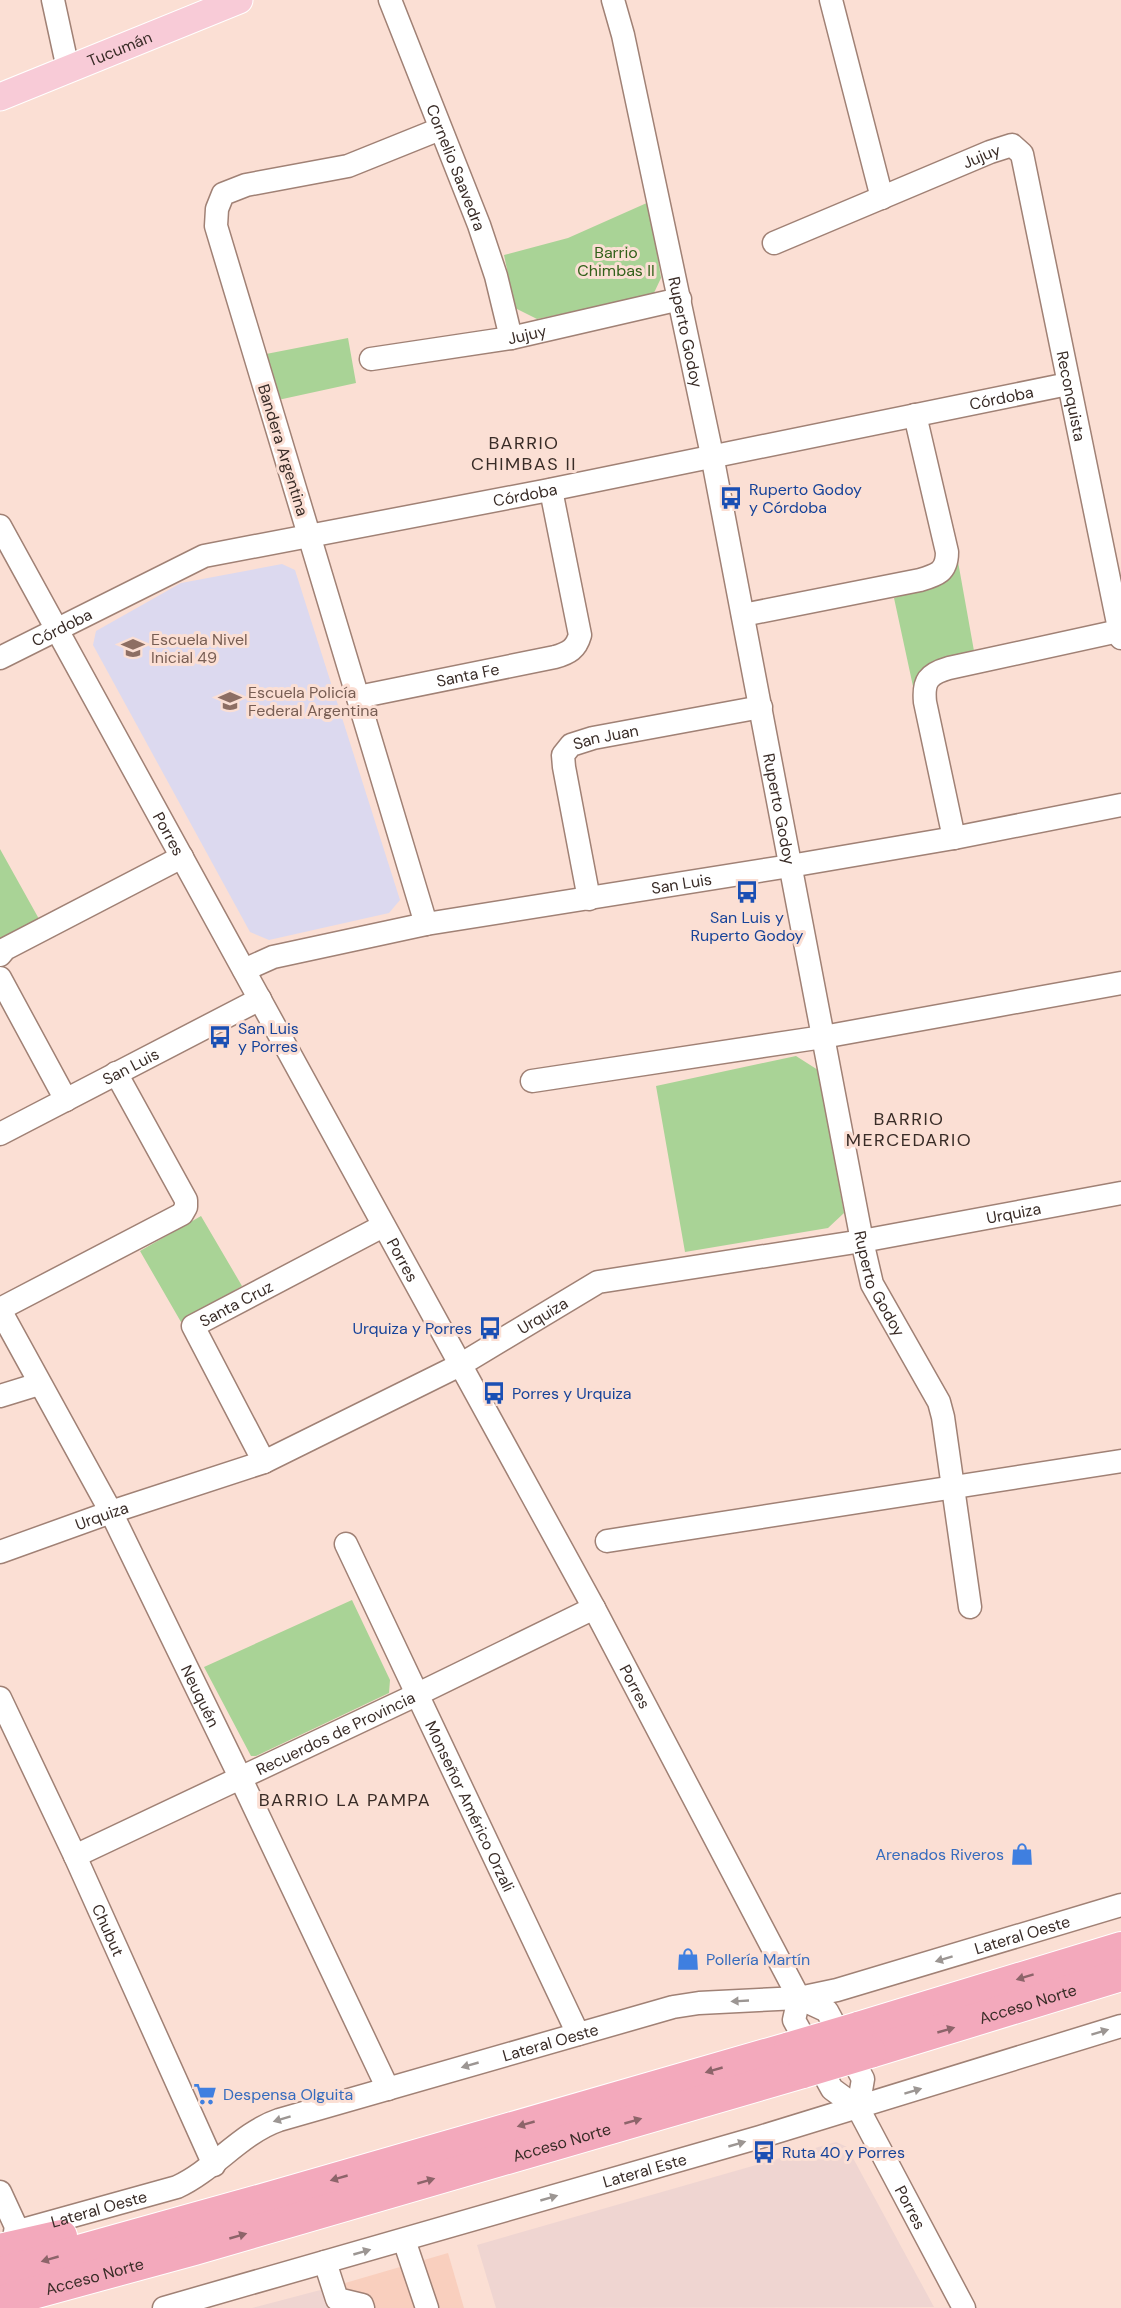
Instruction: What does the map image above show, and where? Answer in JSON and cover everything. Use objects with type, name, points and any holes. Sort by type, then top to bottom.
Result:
[{"type":"highway","points":[[1072,1963],[1121,1944]]},
{"type":"highway","name":"Acceso Norte","points":[[0,2302],[194,2249],[864,2040],[1072,1963],[1121,1948]]},
{"type":"highway","name":"Acceso Norte","points":[[864,2040],[996,2015],[1121,1975]]},
{"type":"highway","points":[[996,2015],[1121,1988]]},
{"type":"highway","name":"Acceso Norte","points":[[0,2273],[280,2196],[797,2060]]},
{"type":"highway","points":[[6,2239],[101,2226],[280,2196]]},
{"type":"highway","points":[[50,2308],[194,2249]]},
{"type":"main road","name":"Tucumán","points":[[0,97],[239,0]]},
{"type":"street","points":[[53,0],[68,69]]},
{"type":"street","name":"Cornelio Saavedra","points":[[390,0],[479,225],[496,276],[511,338]]},
{"type":"street","name":"Ruperto Godoy","points":[[613,0],[623,35],[712,455],[862,1240],[872,1284],[939,1402],[970,1607]]},
{"type":"street","points":[[831,0],[882,198]]},
{"type":"street","name":"Bandera Argentina","points":[[426,924],[216,226],[217,209],[223,194],[246,185],[348,166],[440,129]]},
{"type":"street","name":"Jujuy","points":[[774,243],[990,152],[1012,145],[1022,154]]},
{"type":"street","name":"Reconquista","points":[[1022,154],[1120,634]]},
{"type":"street","name":"Jujuy","points":[[371,359],[511,338],[680,299]]},
{"type":"street","name":"Córdoba","points":[[0,658],[204,556],[551,490],[712,455],[1068,384]]},
{"type":"street","points":[[743,615],[920,580],[938,574],[944,569],[947,552],[915,415]]},
{"type":"street","name":"Santa Fe","points":[[358,697],[555,657],[567,654],[577,647],[580,635],[551,490]]},
{"type":"street","name":"Porres","points":[[0,526],[594,1608],[799,1998],[794,2020],[831,2089],[858,2108],[964,2308]]},
{"type":"street","points":[[954,838],[924,691],[926,681],[932,675],[949,668],[1120,634]]},
{"type":"street","name":"San Juan","points":[[589,899],[563,755],[572,745],[593,738],[760,707]]},
{"type":"street","name":"San Luis","points":[[244,970],[273,957],[426,924],[954,838],[1121,805]]},
{"type":"street","points":[[0,955],[5,949],[182,857]]},
{"type":"street","points":[[0,978],[66,1100]]},
{"type":"street","points":[[532,1082],[823,1037],[1121,983]]},
{"type":"street","name":"San Luis","points":[[0,1134],[260,999]]},
{"type":"street","points":[[0,1309],[182,1214],[186,1207],[186,1200],[116,1073]]},
{"type":"street","name":"Urquiza","points":[[0,1552],[111,1512],[264,1462],[460,1365],[598,1282],[862,1240],[1121,1193]]},
{"type":"street","name":"Santa Cruz","points":[[264,1462],[193,1326],[383,1226]]},
{"type":"street","name":"Neuquén","points":[[0,1309],[111,1512],[388,2089]]},
{"type":"street","points":[[0,1396],[39,1384]]},
{"type":"street","points":[[607,1541],[1121,1461]]},
{"type":"street","name":"Monseñor Américo Orzali","points":[[346,1544],[578,2034]]},
{"type":"street","name":"Recuerdos de Provincia","points":[[75,1856],[594,1608]]},
{"type":"street","name":"Chubut","points":[[0,1698],[75,1856],[214,2165]]},
{"type":"street","name":"Lateral Oeste","points":[[6,2239],[177,2187],[214,2165],[263,2126],[270,2123],[688,2004],[799,1998],[909,1969],[1121,1905]]},
{"type":"street","points":[[799,1998],[827,2011],[863,2079],[858,2108]]},
{"type":"street","name":"Lateral Este","points":[[173,2307],[858,2108],[1121,2026]]},
{"type":"street","points":[[0,2192],[6,2239]]},
{"type":"street","points":[[404,2240],[427,2308]]},
{"type":"street","points":[[325,2262],[337,2299],[362,2305],[363,2308]]},
{"type":"shaded area","name":"Escuela Policía Federal Argentina","points":[[282,564],[295,570],[400,900],[389,913],[269,940],[250,932],[93,645],[96,631],[181,583]]},
{"type":"shaded area","points":[[836,2142],[847,2147],[934,2307],[496,2308],[477,2245]]},
{"type":"shaded area","points":[[448,2253],[464,2308],[334,2308],[328,2288]]},
{"type":"shaded area","points":[[328,2288],[334,2308],[252,2308]]},
{"type":"green space","name":"Barrio Chimbas II","points":[[649,202],[661,278],[653,295],[537,319],[515,308],[504,255],[568,238]]},
{"type":"green space","points":[[348,338],[356,383],[278,400],[266,354]]},
{"type":"green space","points":[[957,556],[974,651],[930,666],[924,672],[914,691],[894,598],[937,585]]},
{"type":"green space","points":[[0,849],[39,919],[0,941]]},
{"type":"green space","points":[[796,1056],[818,1070],[844,1213],[828,1228],[685,1252],[656,1086]]},
{"type":"green space","points":[[201,1216],[242,1286],[181,1322],[140,1251]]},
{"type":"green space","points":[[352,1600],[390,1680],[389,1693],[256,1756],[251,1756],[204,1667]]},
{"type":"place","name":"Ruperto Godoy y Córdoba","points":[[731,498]]},
{"type":"place","name":"Escuela Nivel Inicial 49","points":[[133,648]]},
{"type":"place","name":"Escuela Policía Federal Argentina","points":[[230,701]]},
{"type":"place","name":"San Luis y Ruperto Godoy","points":[[747,892]]},
{"type":"place","name":"San Luis y Porres","points":[[220,1037]]},
{"type":"place","name":"Urquiza y Porres","points":[[490,1328]]},
{"type":"place","name":"Porres y Urquiza","points":[[494,1393]]},
{"type":"place","name":"Arenados Riveros","points":[[1022,1854]]},
{"type":"place","name":"Pollería Martín","points":[[688,1959]]},
{"type":"place","name":"Despensa Olguita","points":[[205,2094]]},
{"type":"place","name":"Ruta 40 y Porres","points":[[764,2152]]},
{"type":"district","name":"BARRIO CHIMBAS II","points":[[524,453]]},
{"type":"district","name":"BARRIO MERCEDARIO","points":[[909,1129]]},
{"type":"district","name":"BARRIO LA PAMPA","points":[[345,1800]]}]
